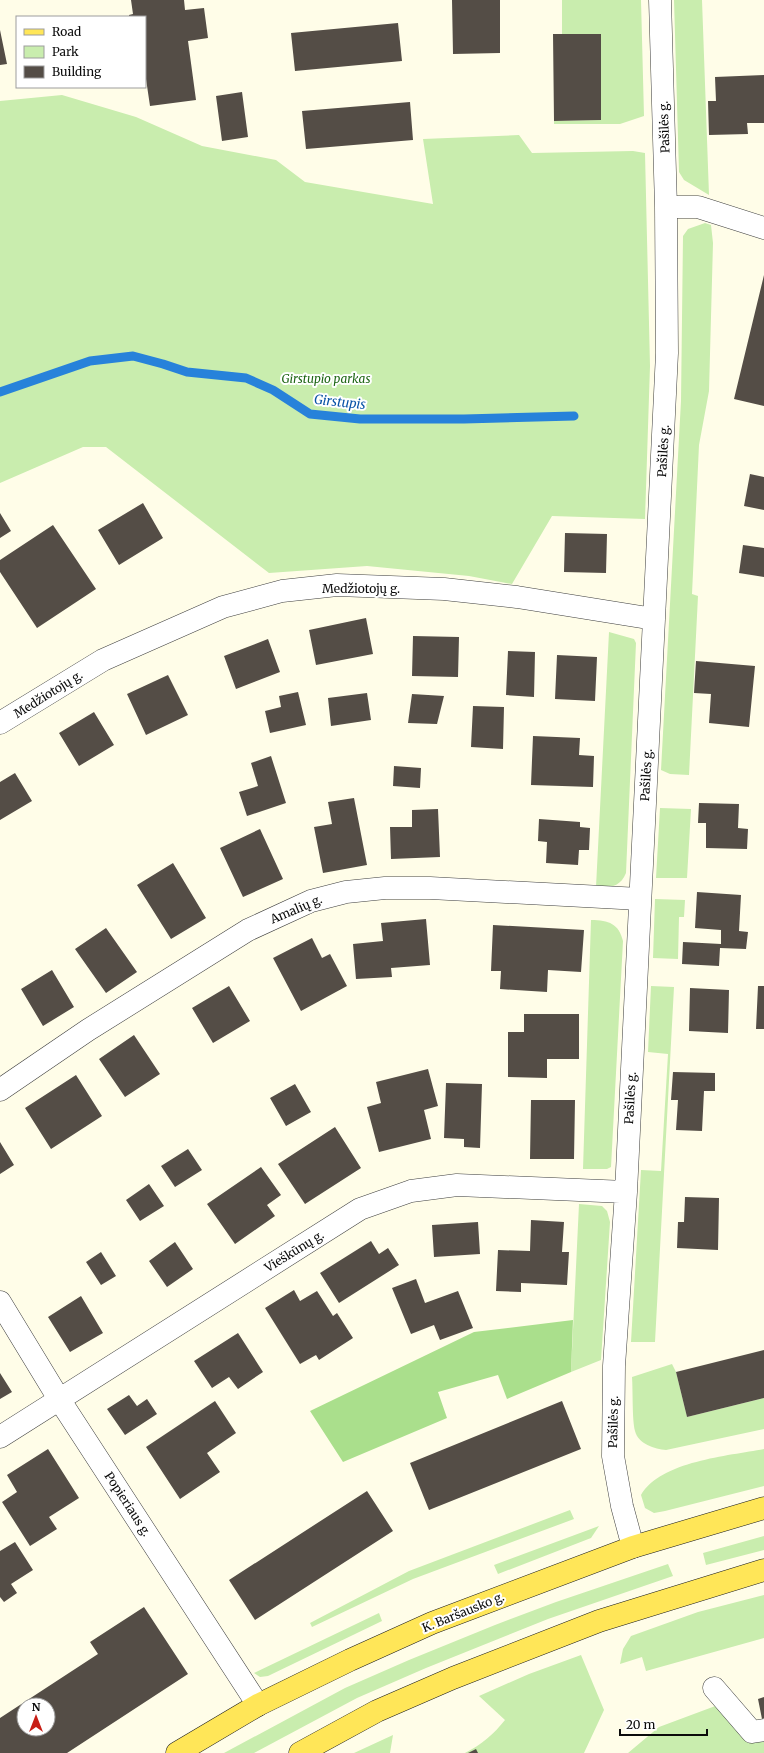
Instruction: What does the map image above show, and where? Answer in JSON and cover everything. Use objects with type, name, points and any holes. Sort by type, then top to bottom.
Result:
[{"type":"main road","name":"K. Baršausko g.","points":[[178,1753],[258,1705],[350,1660],[432,1623],[633,1547],[764,1508]]},
{"type":"main road","points":[[300,1753],[377,1711],[460,1675],[599,1621],[764,1570]]},
{"type":"street","name":"Pašilės g.","points":[[633,1547],[622,1506],[613,1456],[614,1366],[626,1192],[667,353],[666,207],[660,0]]},
{"type":"street","points":[[666,207],[698,207],[764,228]]},
{"type":"street","name":"Medžiotojų g.","points":[[0,723],[103,660],[223,607],[282,591],[337,585],[444,589],[517,597],[654,619]]},
{"type":"street","name":"Amalių g.","points":[[0,1090],[88,1030],[248,930],[311,901],[346,892],[385,888],[430,888],[640,899]]},
{"type":"street","name":"Vieškūnų g.","points":[[0,1437],[360,1209],[411,1191],[457,1185],[626,1192]]},
{"type":"street","name":"Popieriaus g.","points":[[0,1302],[59,1399],[258,1705]]},
{"type":"street","points":[[714,1688],[752,1732],[764,1730]]},
{"type":"green space","points":[[562,0],[641,0],[644,116],[620,124],[554,124],[554,121],[601,120],[601,34],[562,34]]},
{"type":"green space","points":[[674,0],[702,0],[709,195],[684,180],[679,172]]},
{"type":"green space","name":"Girstupio parkas","points":[[62,95],[136,117],[202,146],[276,160],[305,182],[433,204],[423,139],[519,135],[532,153],[633,151],[645,153],[650,366],[645,519],[552,516],[512,584],[469,576],[367,566],[269,573],[106,447],[83,447],[0,483],[0,101]]},
{"type":"green space","points":[[705,223],[711,225],[713,243],[709,391],[699,445],[692,594],[698,596],[689,775],[670,774],[661,770],[681,401],[683,236],[688,229]]},
{"type":"green space","points":[[609,632],[634,639],[636,643],[626,873],[624,878],[614,886],[596,887]]},
{"type":"green space","points":[[660,808],[691,809],[687,878],[656,878]]},
{"type":"green space","points":[[655,899],[685,900],[684,917],[679,917],[678,959],[653,958]]},
{"type":"green space","points":[[591,920],[603,921],[612,924],[619,931],[623,941],[611,1167],[607,1169],[583,1169]]},
{"type":"green space","points":[[651,986],[674,987],[655,1342],[631,1342],[641,1170],[661,1171],[668,1054],[648,1052]]},
{"type":"green space","points":[[579,1204],[602,1206],[607,1211],[610,1222],[601,1360],[571,1372]]},
{"type":"green space","points":[[573,1320],[571,1372],[507,1399],[498,1375],[438,1392],[447,1418],[343,1462],[310,1411],[474,1332]]},
{"type":"green space","points":[[672,1364],[676,1372],[687,1417],[764,1398],[764,1429],[666,1450],[652,1447],[643,1442],[637,1436],[634,1426],[632,1377]]},
{"type":"green space","points":[[764,1449],[764,1486],[665,1511],[654,1513],[645,1508],[641,1495],[651,1484],[664,1474],[679,1467],[696,1462]]},
{"type":"green space","points":[[570,1510],[574,1519],[413,1579],[312,1627],[310,1623],[409,1571]]},
{"type":"green space","points":[[599,1526],[591,1538],[498,1574],[494,1565]]},
{"type":"green space","points":[[764,1536],[764,1550],[706,1565],[703,1553]]},
{"type":"green space","points":[[668,1564],[673,1576],[548,1619],[426,1668],[357,1698],[254,1753],[224,1753],[345,1688],[409,1660],[556,1602]]},
{"type":"green space","points":[[764,1595],[764,1638],[646,1671],[642,1657],[620,1664],[623,1649],[631,1636],[698,1612]]},
{"type":"green space","points":[[379,1613],[382,1621],[268,1676],[260,1677],[254,1673]]},
{"type":"green space","points":[[581,1655],[604,1710],[584,1753],[465,1753],[487,1739],[505,1720],[479,1696],[529,1674]]},
{"type":"green space","points":[[718,1705],[764,1738],[764,1753],[628,1753],[659,1727]]},
{"type":"green space","points":[[393,1735],[390,1753],[354,1753]]},
{"type":"building","points":[[131,0],[184,0],[185,10],[204,8],[208,38],[188,41],[196,100],[150,106],[146,79],[146,16],[129,16],[133,14]]},
{"type":"building","points":[[452,0],[500,0],[500,53],[453,54]]},
{"type":"building","points":[[398,23],[402,61],[295,71],[291,33]]},
{"type":"building","points":[[0,30],[7,64],[0,65]]},
{"type":"building","points":[[553,34],[601,34],[601,120],[554,121]]},
{"type":"building","points":[[764,75],[764,123],[747,123],[748,134],[709,135],[708,101],[716,101],[715,77]]},
{"type":"building","points":[[242,92],[248,137],[222,141],[216,96]]},
{"type":"building","points":[[410,102],[413,140],[306,149],[302,111]]},
{"type":"building","points":[[764,275],[764,406],[734,399]]},
{"type":"building","points":[[750,474],[764,477],[764,510],[744,506]]},
{"type":"building","points":[[143,503],[163,538],[119,565],[98,530]]},
{"type":"building","points":[[0,513],[11,531],[0,538]]},
{"type":"building","points":[[53,525],[96,589],[37,628],[0,572],[0,560]]},
{"type":"building","points":[[565,533],[607,534],[606,573],[564,572]]},
{"type":"building","points":[[743,545],[764,548],[764,577],[739,573]]},
{"type":"building","points":[[366,618],[373,654],[316,665],[309,630]]},
{"type":"building","points":[[413,636],[459,637],[458,677],[412,676]]},
{"type":"building","points":[[268,639],[280,672],[236,689],[224,656]]},
{"type":"building","points":[[508,651],[535,652],[534,697],[506,695]]},
{"type":"building","points":[[557,655],[597,657],[595,701],[555,699]]},
{"type":"building","points":[[696,661],[755,666],[749,727],[709,723],[711,694],[694,693]]},
{"type":"building","points":[[168,675],[188,715],[146,735],[127,694]]},
{"type":"building","points":[[298,692],[306,725],[270,733],[265,711],[281,707],[279,696]]},
{"type":"building","points":[[367,693],[371,720],[331,726],[328,698]]},
{"type":"building","points":[[412,694],[444,696],[437,724],[408,723]]},
{"type":"building","points":[[473,706],[504,707],[503,749],[471,747]]},
{"type":"building","points":[[94,712],[114,745],[79,766],[59,733]]},
{"type":"building","points":[[533,736],[580,738],[579,755],[594,756],[593,787],[531,785]]},
{"type":"building","points":[[271,756],[286,803],[247,816],[239,792],[258,786],[251,763]]},
{"type":"building","points":[[394,766],[421,768],[420,788],[393,786]]},
{"type":"building","points":[[15,773],[32,801],[0,820],[0,782]]},
{"type":"building","points":[[354,798],[367,865],[323,873],[314,827],[332,824],[328,802]]},
{"type":"building","points":[[699,803],[739,804],[738,828],[748,829],[747,849],[706,848],[706,823],[698,823]]},
{"type":"building","points":[[438,809],[440,857],[391,859],[390,827],[412,827],[412,810]]},
{"type":"building","points":[[539,819],[580,822],[580,827],[590,828],[589,850],[579,850],[578,865],[546,863],[547,842],[538,841]]},
{"type":"building","points":[[260,829],[283,879],[243,897],[220,848]]},
{"type":"building","points":[[173,863],[206,918],[171,939],[137,885]]},
{"type":"building","points":[[697,892],[741,895],[739,931],[748,932],[746,949],[720,948],[719,966],[682,964],[683,942],[721,944],[721,930],[695,928]]},
{"type":"building","points":[[426,919],[430,965],[391,968],[392,977],[356,979],[353,944],[383,941],[381,923]]},
{"type":"building","points":[[493,925],[584,930],[581,972],[548,970],[547,992],[500,989],[501,971],[491,971]]},
{"type":"building","points":[[106,928],[137,972],[106,993],[75,949]]},
{"type":"building","points":[[312,938],[322,958],[330,954],[347,986],[301,1011],[273,958]]},
{"type":"building","points":[[52,970],[74,1007],[43,1026],[21,989]]},
{"type":"building","points":[[229,986],[250,1021],[213,1043],[192,1008]]},
{"type":"building","points":[[758,986],[764,986],[764,1029],[756,1029]]},
{"type":"building","points":[[690,988],[729,990],[728,1033],[689,1031]]},
{"type":"building","points":[[524,1014],[579,1014],[579,1059],[547,1059],[547,1078],[508,1077],[508,1032],[524,1032]]},
{"type":"building","points":[[134,1035],[160,1074],[125,1097],[99,1059]]},
{"type":"building","points":[[428,1069],[438,1106],[424,1110],[431,1139],[379,1152],[367,1107],[381,1103],[376,1082]]},
{"type":"building","points":[[673,1072],[715,1073],[715,1091],[704,1091],[702,1131],[676,1130],[678,1100],[671,1100]]},
{"type":"building","points":[[76,1075],[102,1116],[51,1149],[25,1108]]},
{"type":"building","points":[[446,1083],[482,1084],[480,1148],[464,1147],[464,1139],[444,1138]]},
{"type":"building","points":[[295,1084],[311,1112],[286,1126],[270,1098]]},
{"type":"building","points":[[531,1100],[575,1100],[574,1159],[530,1159]]},
{"type":"building","points":[[335,1127],[361,1168],[305,1204],[278,1164]]},
{"type":"building","points":[[0,1142],[14,1165],[0,1174]]},
{"type":"building","points":[[188,1149],[202,1170],[175,1187],[161,1166]]},
{"type":"building","points":[[261,1167],[281,1195],[267,1205],[275,1216],[235,1244],[207,1204]]},
{"type":"building","points":[[149,1184],[164,1206],[140,1221],[126,1200]]},
{"type":"building","points":[[685,1197],[719,1198],[718,1250],[677,1248],[678,1222],[684,1222]]},
{"type":"building","points":[[531,1220],[564,1222],[562,1252],[569,1252],[567,1285],[521,1283],[521,1292],[496,1291],[498,1250],[530,1251]]},
{"type":"building","points":[[478,1222],[480,1254],[434,1257],[432,1225]]},
{"type":"building","points":[[371,1241],[379,1254],[388,1248],[399,1265],[339,1303],[320,1273]]},
{"type":"building","points":[[175,1242],[193,1269],[167,1287],[149,1261]]},
{"type":"building","points":[[101,1252],[116,1276],[101,1285],[86,1262]]},
{"type":"building","points":[[416,1279],[425,1303],[458,1291],[473,1328],[440,1340],[434,1325],[411,1334],[392,1288]]},
{"type":"building","points":[[294,1290],[300,1301],[317,1291],[333,1316],[337,1313],[353,1338],[319,1360],[316,1355],[300,1364],[265,1308]]},
{"type":"building","points":[[81,1296],[103,1333],[70,1352],[48,1317]]},
{"type":"building","points":[[238,1333],[263,1372],[238,1389],[229,1377],[212,1388],[194,1361]]},
{"type":"building","points":[[764,1350],[764,1398],[687,1417],[676,1372]]},
{"type":"building","points":[[0,1373],[12,1392],[0,1399]]},
{"type":"building","points":[[129,1395],[137,1406],[147,1399],[157,1414],[125,1435],[107,1409]]},
{"type":"building","points":[[215,1401],[236,1433],[207,1453],[220,1472],[180,1499],[146,1447]]},
{"type":"building","points":[[562,1401],[581,1449],[429,1510],[410,1463]]},
{"type":"building","points":[[48,1449],[79,1498],[49,1517],[57,1529],[30,1546],[2,1502],[17,1492],[7,1475]]},
{"type":"building","points":[[367,1491],[393,1531],[255,1620],[229,1580]]},
{"type":"building","points":[[15,1542],[33,1570],[11,1584],[17,1593],[4,1602],[0,1597],[0,1551]]},
{"type":"building","points":[[144,1607],[188,1674],[67,1753],[0,1753],[0,1718],[16,1708],[16,1737],[56,1737],[56,1697],[32,1697],[98,1654],[90,1642]]},
{"type":"building","points":[[764,1697],[764,1718],[762,1719],[758,1699]]},
{"type":"building","points":[[476,1749],[478,1753],[468,1753]]},
{"type":"waterway","name":"Girstupis","points":[[0,392],[90,361],[133,356],[187,372],[246,378],[273,390],[310,414],[360,419],[464,419],[574,416]]}]
